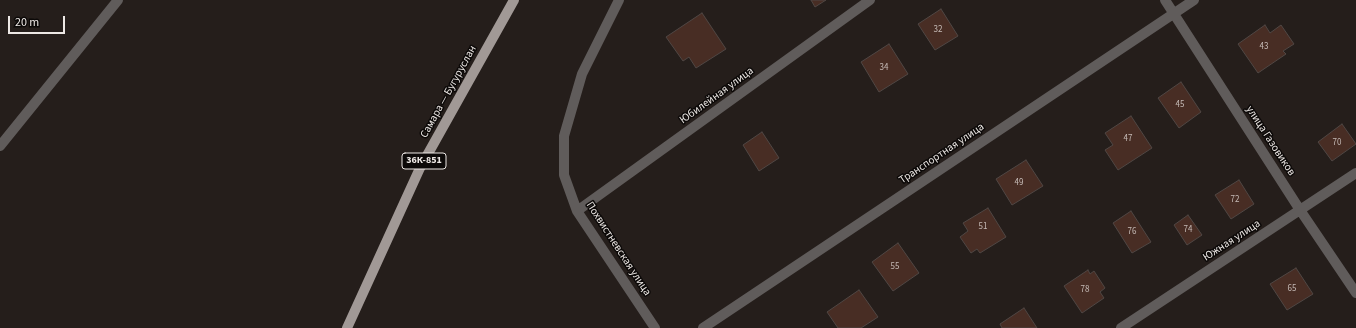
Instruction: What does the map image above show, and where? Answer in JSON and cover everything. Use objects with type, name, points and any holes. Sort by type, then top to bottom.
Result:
[{"type":"main road","name":"Самара — Бугуруслан","points":[[347,328],[420,168],[514,0]]},
{"type":"street","points":[[0,146],[118,0]]},
{"type":"street","name":"Похвистневская улица","points":[[619,0],[582,74],[564,136],[564,176],[577,211],[655,328]]},
{"type":"street","name":"Юбилейная улица","points":[[577,211],[870,0]]},
{"type":"street","name":"улица Газовиков","points":[[1165,0],[1356,294]]},
{"type":"street","name":"Транспортная улица","points":[[703,328],[1194,0]]},
{"type":"street","name":"Южная улица","points":[[1121,328],[1356,172]]},
{"type":"building","points":[[811,0],[826,0],[815,7]]},
{"type":"building","points":[[941,9],[958,36],[935,50],[918,24]]},
{"type":"building","points":[[702,13],[726,49],[696,68],[689,57],[683,61],[666,37]]},
{"type":"building","points":[[1265,25],[1270,33],[1281,25],[1294,44],[1283,51],[1286,54],[1258,73],[1238,44]]},
{"type":"building","points":[[889,44],[908,74],[879,92],[861,62]]},
{"type":"building","points":[[1181,82],[1201,112],[1179,128],[1158,98]]},
{"type":"building","points":[[1131,116],[1152,148],[1118,170],[1105,150],[1113,145],[1105,133]]},
{"type":"building","points":[[1342,124],[1356,144],[1332,161],[1318,142]]},
{"type":"building","points":[[762,132],[779,158],[759,171],[743,145]]},
{"type":"building","points":[[1026,160],[1043,186],[1012,205],[996,179]]},
{"type":"building","points":[[1239,180],[1254,204],[1231,219],[1215,195]]},
{"type":"building","points":[[988,208],[1006,237],[980,253],[977,249],[971,253],[960,237],[968,231],[963,223]]},
{"type":"building","points":[[1131,211],[1151,242],[1132,253],[1113,223]]},
{"type":"building","points":[[1188,215],[1202,235],[1187,245],[1174,225]]},
{"type":"building","points":[[898,243],[919,273],[893,291],[872,262]]},
{"type":"building","points":[[1296,268],[1313,294],[1287,310],[1270,284]]},
{"type":"building","points":[[1088,270],[1090,274],[1094,271],[1105,288],[1100,292],[1104,298],[1082,313],[1064,286]]},
{"type":"building","points":[[859,290],[878,317],[861,328],[838,328],[827,312]]},
{"type":"building","points":[[1024,308],[1037,328],[1002,328],[1000,324]]}]
